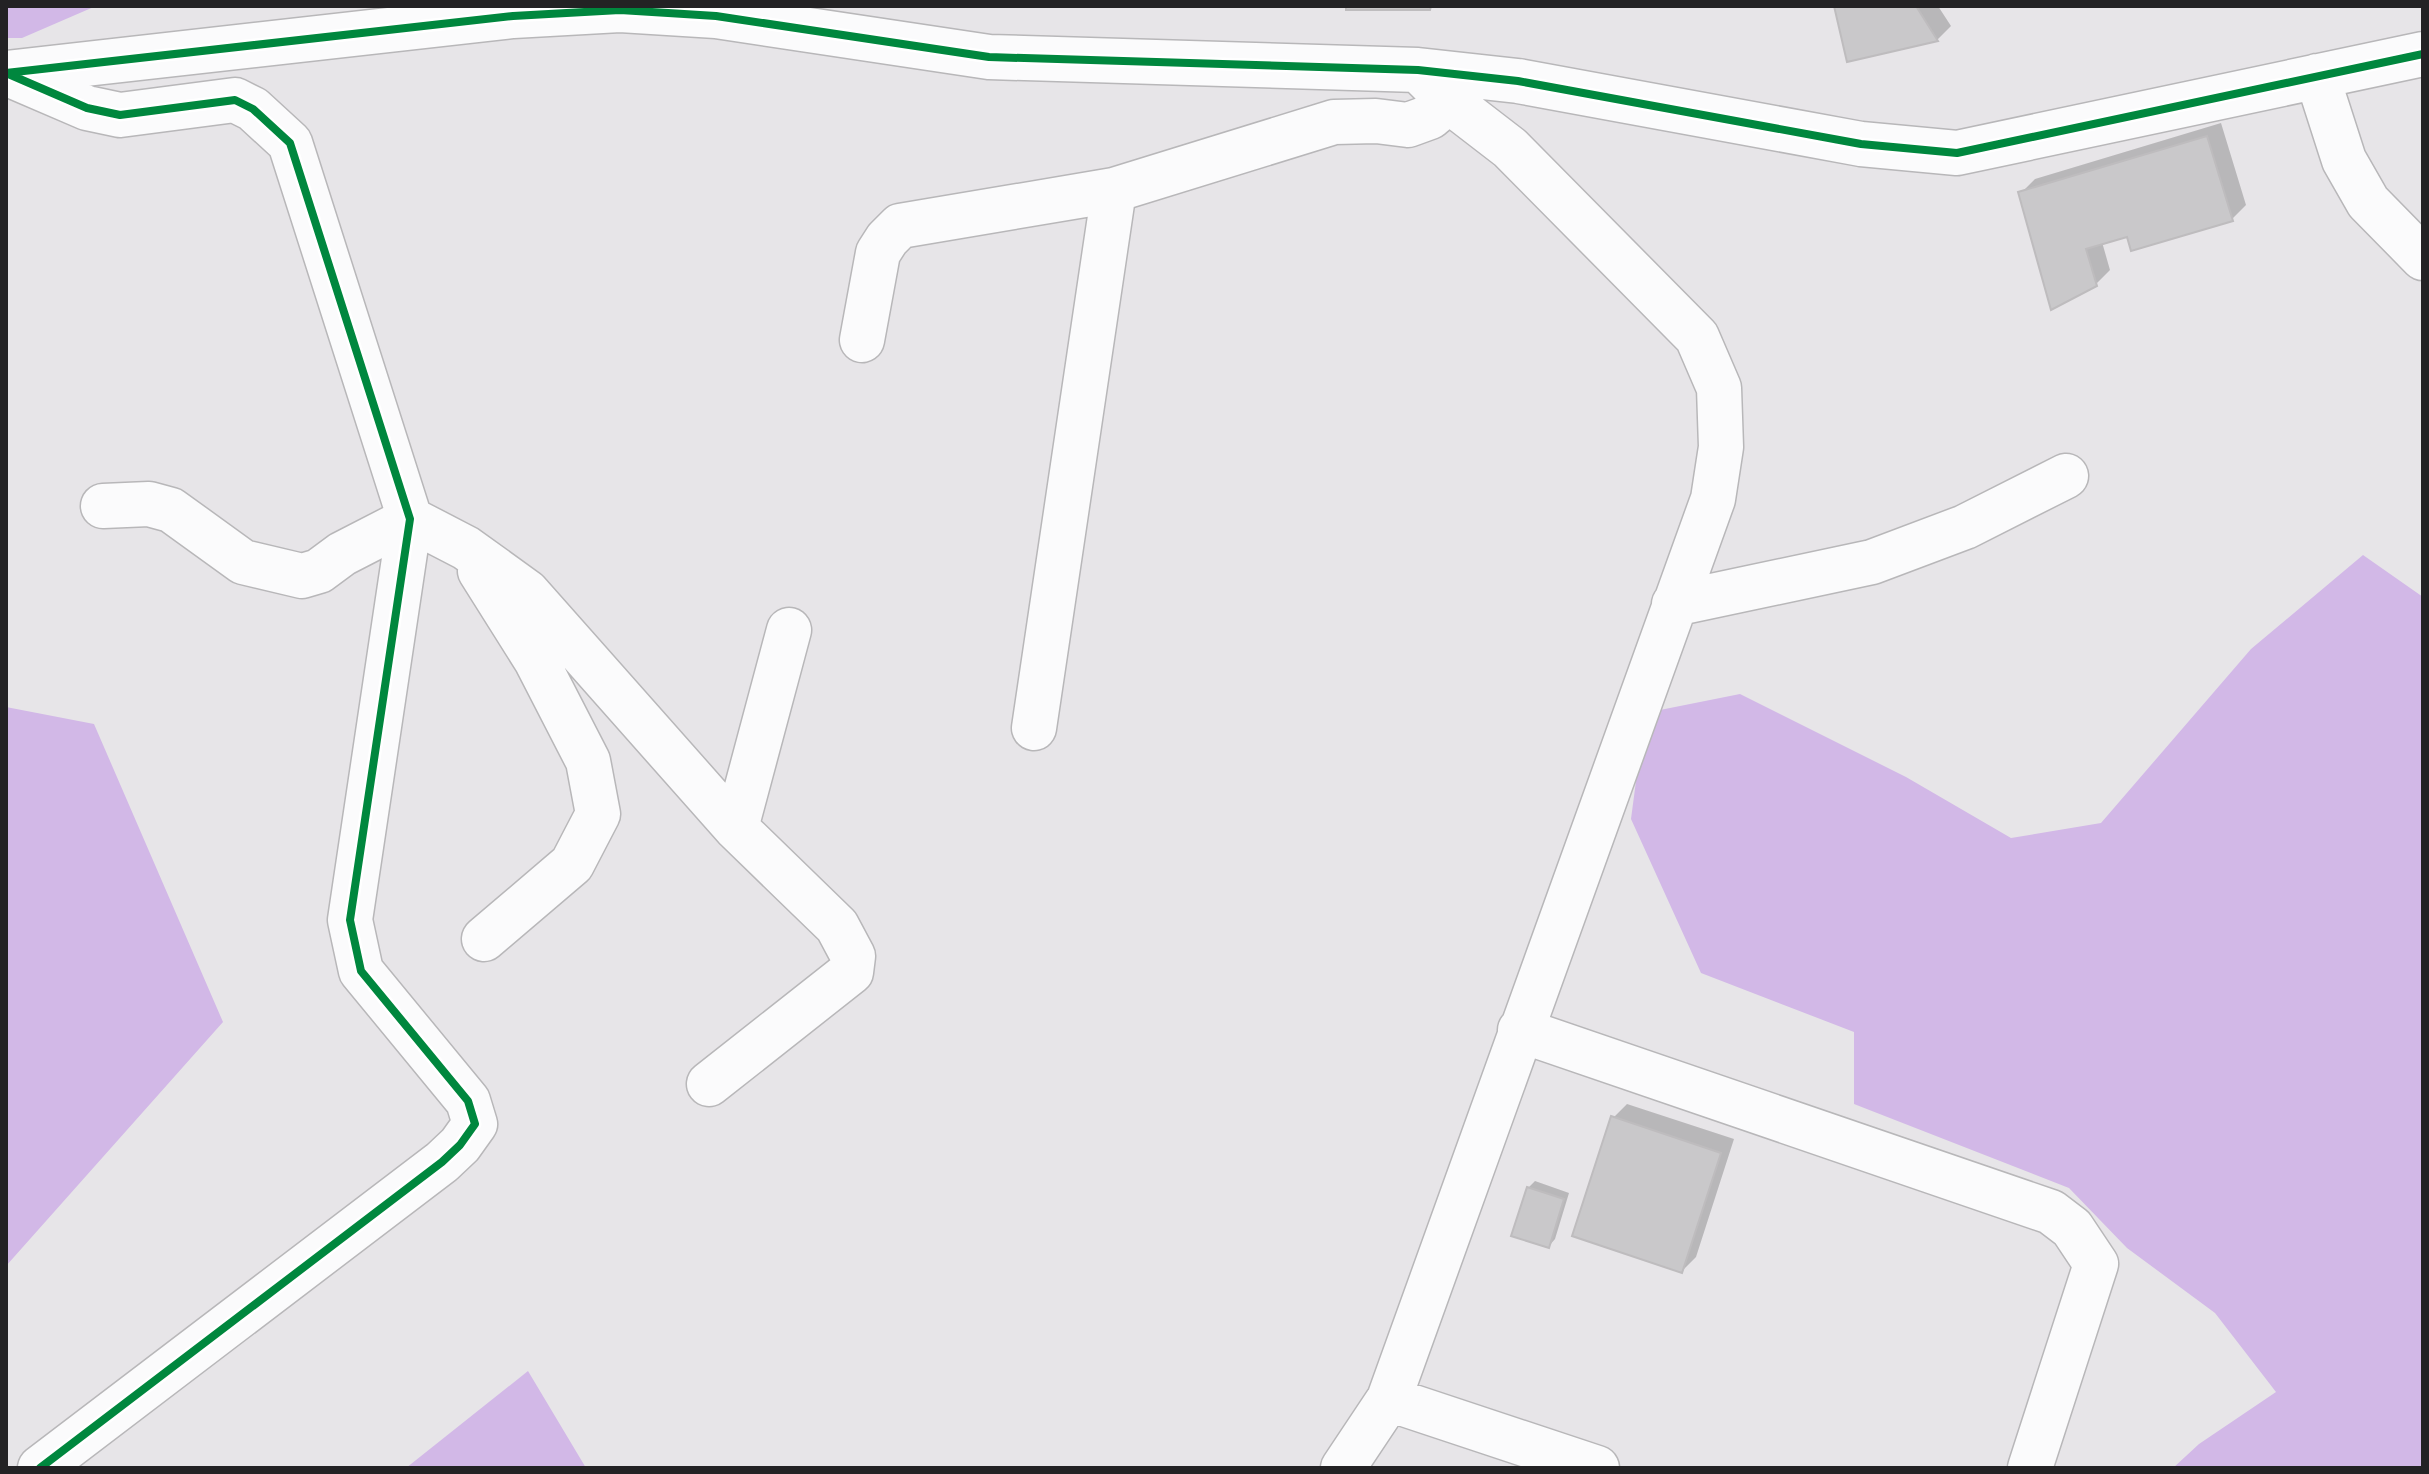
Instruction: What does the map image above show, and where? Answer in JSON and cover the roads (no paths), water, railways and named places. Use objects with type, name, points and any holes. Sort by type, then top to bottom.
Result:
[{"type":"street","points":[[6,73],[498,17],[620,10],[716,16],[989,57],[1418,70],[1518,81],[1861,144],[1957,153],[2423,54]]},
{"type":"street","points":[[1343,1468],[1389,1399],[1713,499],[1721,447],[1719,388],[1697,337],[1510,148],[1449,101],[1418,70]]},
{"type":"street","points":[[6,73],[87,108],[120,115],[235,100],[253,109],[290,143],[410,519],[350,920],[361,971],[468,1101],[475,1124],[460,1145],[442,1162],[40,1468]]},
{"type":"street","points":[[2317,76],[2344,160],[2368,202],[2423,258]]},
{"type":"street","points":[[862,340],[878,253],[900,226],[1114,190],[1334,122],[1376,121],[1408,125],[1430,117],[1449,101]]},
{"type":"street","points":[[1034,728],[1114,190]]},
{"type":"street","points":[[1674,604],[1872,562],[1965,527],[2066,476]]},
{"type":"street","points":[[103,506],[149,504],[171,510],[243,562],[302,576],[319,571],[342,554],[410,519]]},
{"type":"street","points":[[410,519],[466,548],[527,592],[736,828],[837,926],[853,956],[851,972],[709,1084]]},
{"type":"street","points":[[466,548],[536,660],[588,761],[598,814],[572,864],[484,939]]},
{"type":"street","points":[[736,828],[789,630]]},
{"type":"street","points":[[1520,1030],[2051,1212],[2072,1228],[2096,1264],[2030,1468]]},
{"type":"street","points":[[1389,1399],[1597,1468]]}]
